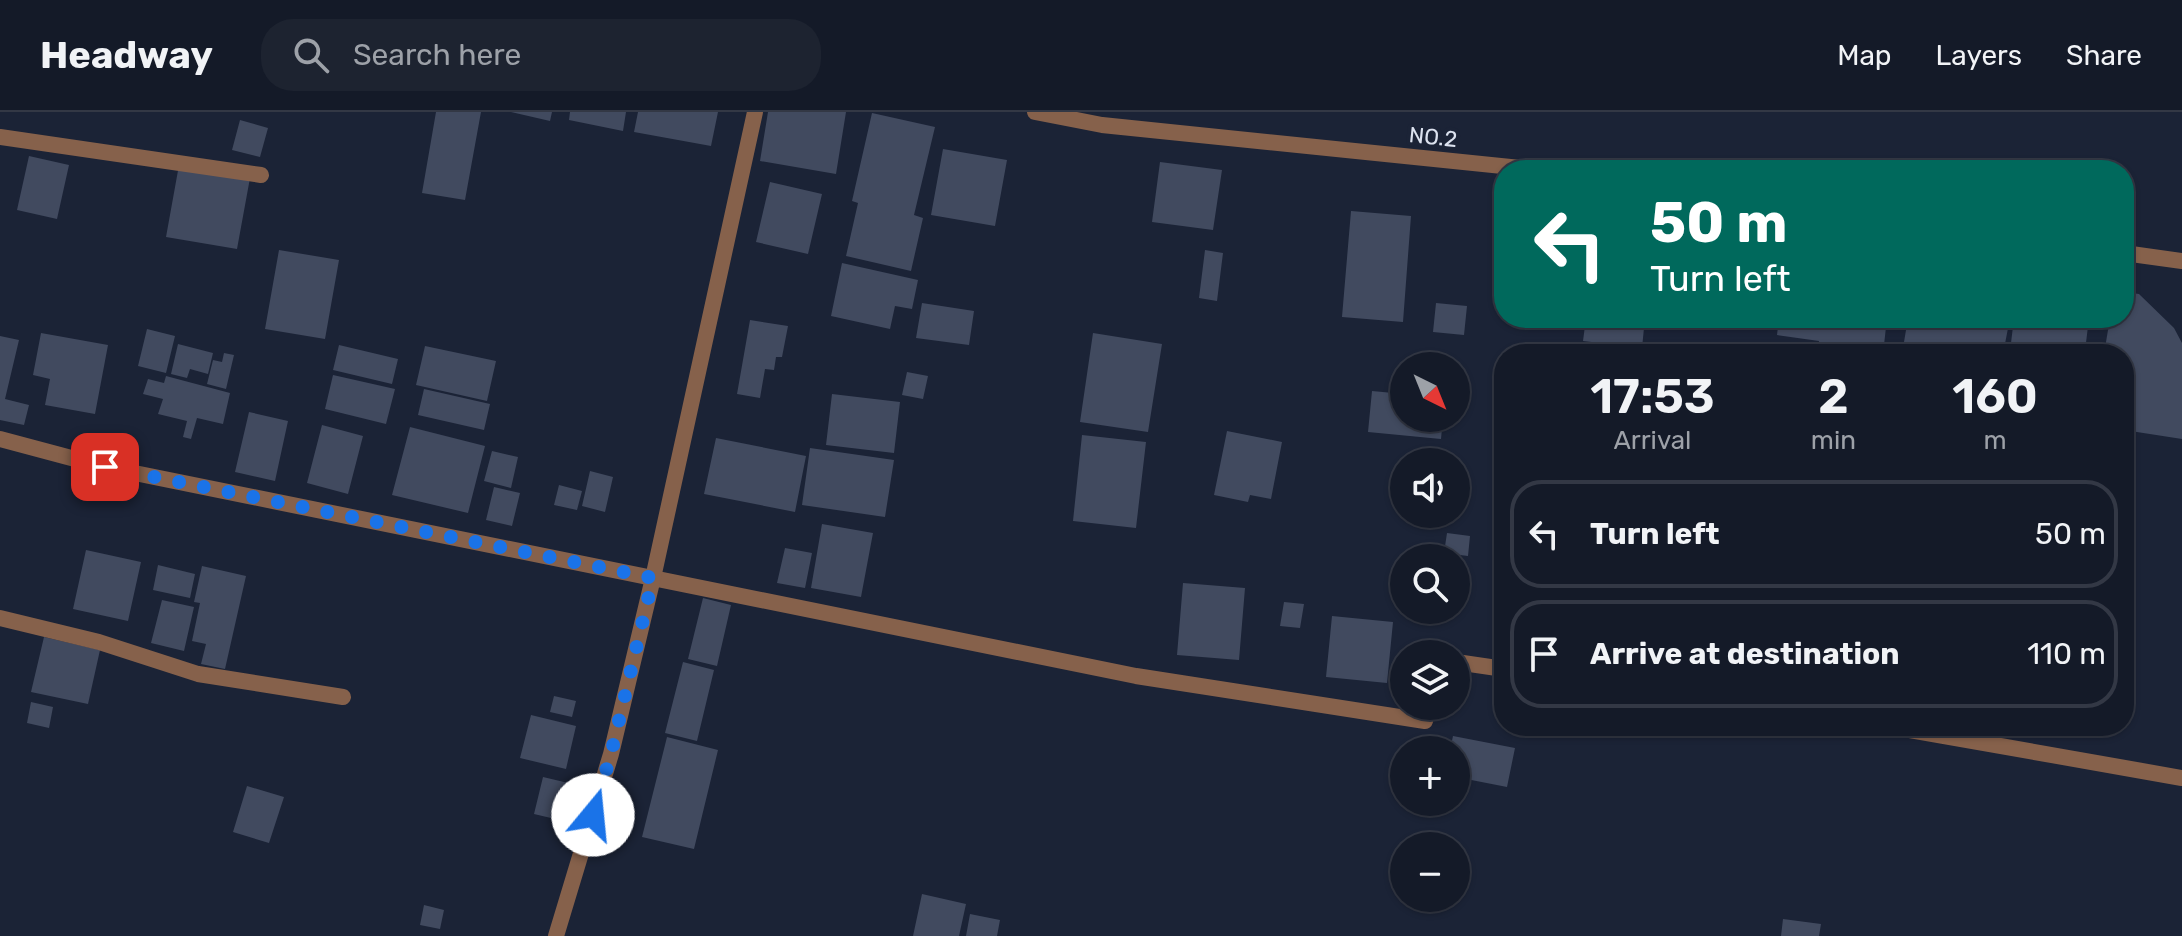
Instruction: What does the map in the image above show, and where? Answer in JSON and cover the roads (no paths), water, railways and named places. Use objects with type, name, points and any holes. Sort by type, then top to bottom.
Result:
[{"type":"street","points":[[556,936],[611,754],[653,578],[755,112]]},
{"type":"street","name":"NO.2","points":[[1035,112],[1102,125],[1494,165]]},
{"type":"street","points":[[0,137],[261,175]]},
{"type":"street","points":[[2134,254],[2182,261]]},
{"type":"street","points":[[0,439],[105,467],[1136,676],[1390,716]]},
{"type":"street","points":[[0,618],[99,642],[198,674],[343,697]]},
{"type":"street","points":[[1470,664],[1494,668]]},
{"type":"street","points":[[1944,736],[2182,778]]}]
